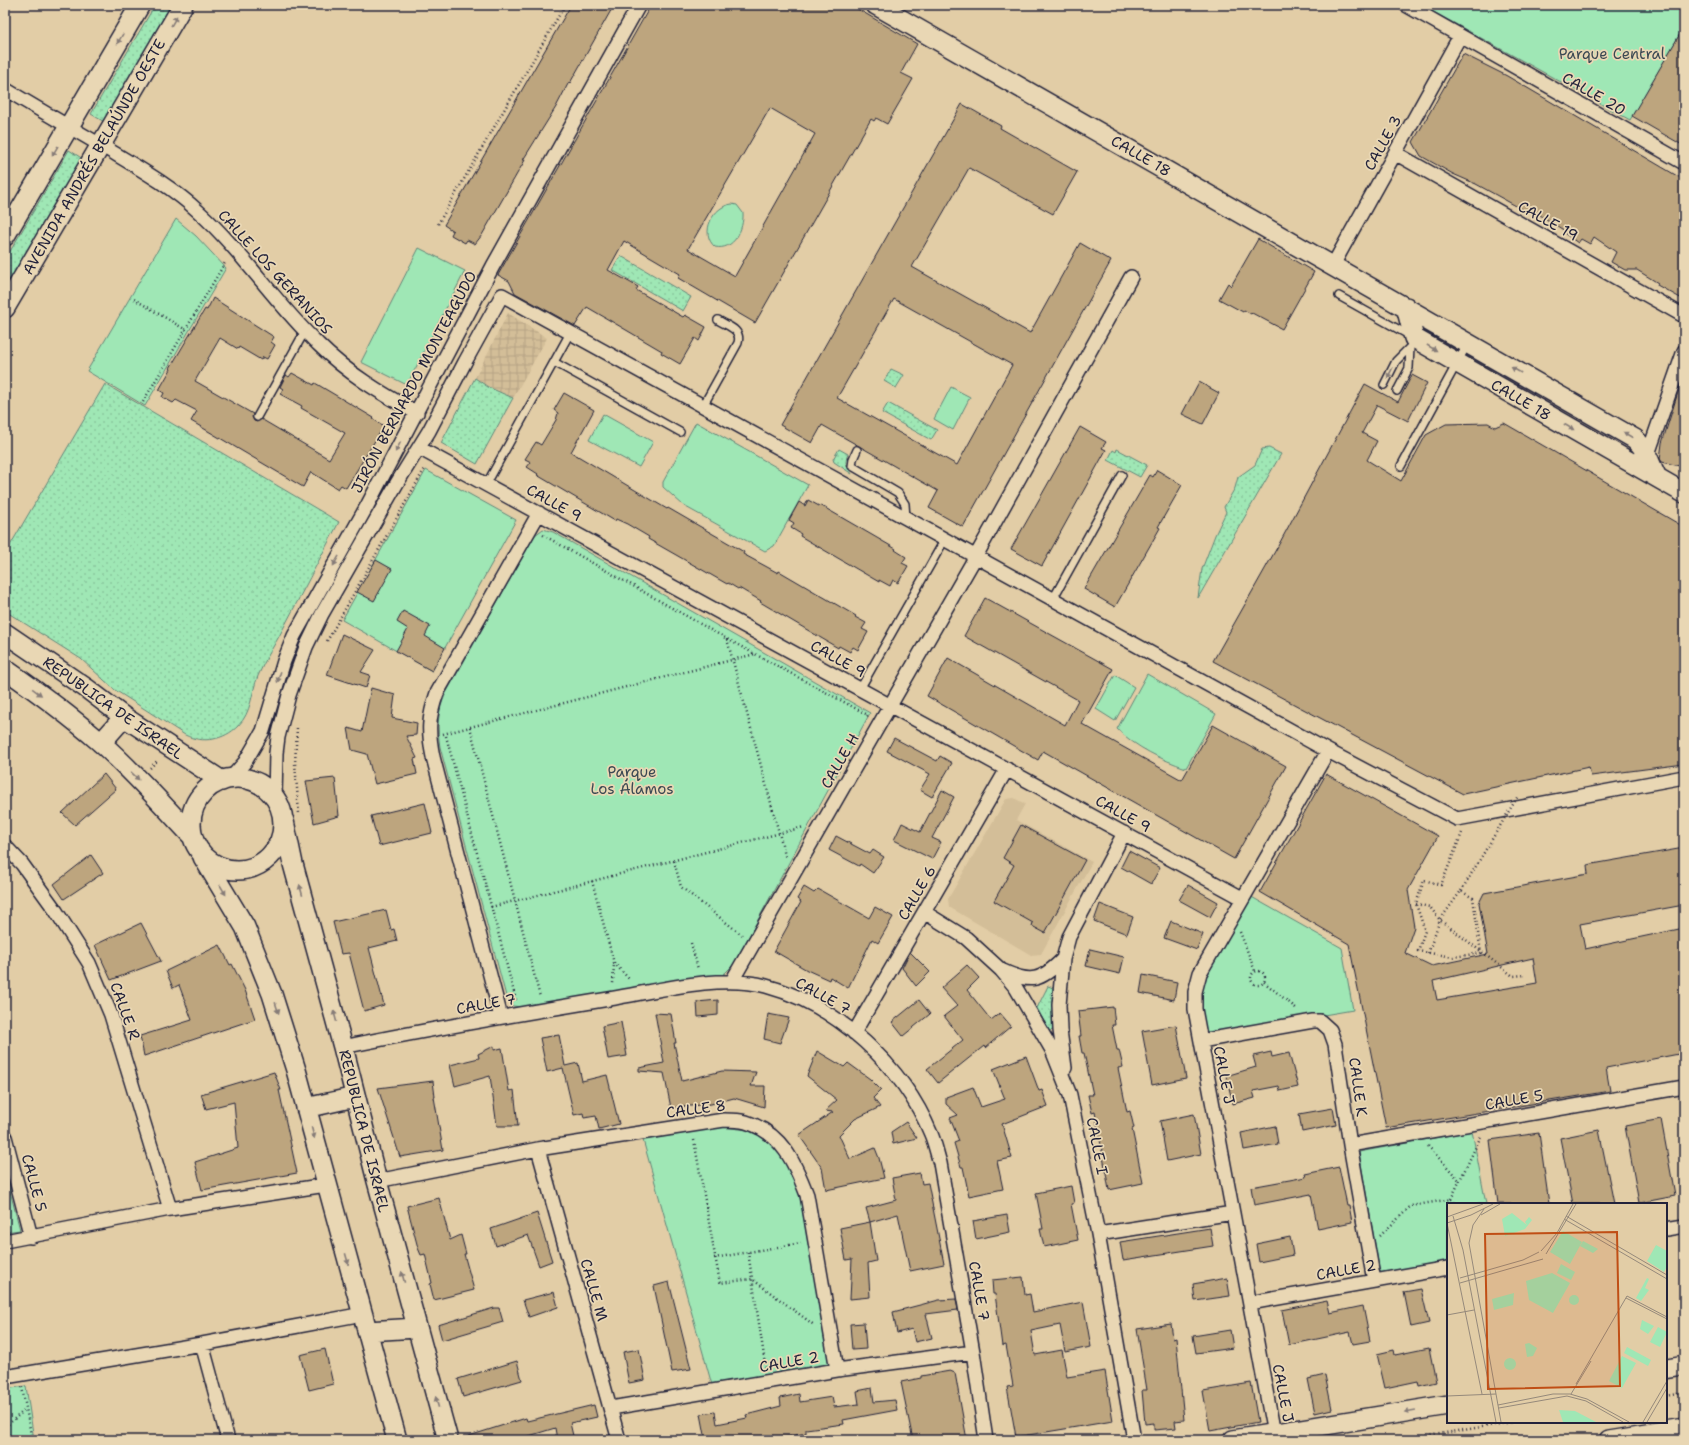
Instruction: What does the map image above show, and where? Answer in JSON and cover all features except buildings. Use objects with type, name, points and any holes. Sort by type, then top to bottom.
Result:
[{"type":"street","points":[[5,236],[140,5]]},
{"type":"street","name":"AVENIDA ANDRÉS BELAÚNDE OESTE","points":[[5,308],[183,5]]},
{"type":"street","name":"JIRÓN BERNARDO MONTEAGUDO","points":[[226,780],[245,762],[263,731],[284,661],[294,636],[417,413],[493,266],[639,5]]},
{"type":"street","name":"CALLE 18","points":[[876,5],[1635,439],[1643,446],[1648,454],[1649,460],[1657,477]]},
{"type":"street","name":"CALLE 20","points":[[1406,5],[1684,163]]},
{"type":"street","name":"CALLE 3","points":[[1333,265],[1460,36]]},
{"type":"street","name":"CALLE LOS GERANIOS","points":[[5,89],[140,168],[175,192],[204,216],[234,247],[305,331],[334,359],[354,375],[417,413]]},
{"type":"street","name":"CALLE 19","points":[[1395,153],[1684,316]]},
{"type":"street","name":"CALLE H","points":[[732,981],[976,556],[1131,277]]},
{"type":"street","name":"JIRÓN BERNARDO MONTEAGUDO","points":[[275,797],[278,737],[288,695],[306,647],[322,614],[397,483],[430,431],[465,362],[502,295],[570,333]]},
{"type":"street","points":[[1406,307],[1412,343]]},
{"type":"street","points":[[570,333],[1328,750],[1457,819],[1684,777]]},
{"type":"street","name":"CALLE 18","points":[[1412,343],[1458,363],[1684,493]]},
{"type":"street","points":[[1648,454],[1684,351]]},
{"type":"street","name":"CALLE 9","points":[[419,448],[1242,898]]},
{"type":"street","points":[[501,1017],[429,737],[429,725],[437,693],[539,513]]},
{"type":"street","name":"REPUBLICA DE ISRAEL","points":[[5,633],[86,688],[124,717],[171,748],[226,780]]},
{"type":"street","name":"REPUBLICA DE ISRAEL","points":[[5,669],[61,710],[101,743],[138,779],[192,836]]},
{"type":"street","points":[[101,743],[124,717]]},
{"type":"street","name":"CALLE J","points":[[1274,1434],[1195,1009],[1200,973],[1328,750]]},
{"type":"street","name":"CALLE 6","points":[[854,1033],[1007,769]]},
{"type":"street","points":[[203,857],[224,869],[239,871],[254,868],[266,861],[276,850],[282,836],[292,820],[281,809],[275,797],[266,788],[255,781],[243,778],[226,780],[210,787],[200,798],[194,810],[191,824],[192,836],[197,848],[245,927],[258,957],[284,1032],[397,1440]]},
{"type":"street","name":"REPUBLICA DE ISRAEL","points":[[292,820],[293,864],[343,1047],[377,1181],[448,1440]]},
{"type":"street","points":[[1070,1095],[1060,1030],[1059,1005],[1062,959],[1069,937],[1124,833]]},
{"type":"street","name":"CALLE R","points":[[5,846],[22,864],[56,911],[89,963],[111,1015],[170,1209]]},
{"type":"street","name":"CALLE I","points":[[924,912],[966,938],[1001,970],[1016,988],[1052,1050],[1070,1095],[1098,1234],[1134,1440]]},
{"type":"street","points":[[1001,970],[1018,978],[1029,979],[1040,977],[1051,970],[1062,959]]},
{"type":"street","name":"CALLE 7","points":[[343,1047],[501,1017],[704,983],[732,981],[765,986],[797,998],[828,1014],[876,1051],[897,1076],[915,1102],[931,1134],[940,1163],[973,1352],[986,1440]]},
{"type":"street","name":"CALLE K","points":[[1313,1022],[1320,1021],[1326,1025],[1330,1030],[1335,1044],[1350,1145],[1374,1281]]},
{"type":"street","points":[[1201,1041],[1313,1022]]},
{"type":"street","name":"CALLE 5","points":[[1350,1145],[1684,1087]]},
{"type":"street","points":[[306,1108],[355,1097]]},
{"type":"street","name":"CALLE 8","points":[[377,1181],[538,1148],[724,1120],[745,1122],[764,1129],[783,1146],[797,1168],[808,1195],[837,1370]]},
{"type":"street","name":"CALLE 5","points":[[5,1137],[31,1237]]},
{"type":"street","name":"CALLE M","points":[[538,1148],[619,1440]]},
{"type":"street","points":[[5,1242],[170,1209],[326,1185]]},
{"type":"street","points":[[1098,1234],[1233,1213]]},
{"type":"street","points":[[1667,1229],[1684,1226]]},
{"type":"street","name":"CALLE 2","points":[[1250,1303],[1447,1268]]},
{"type":"street","points":[[5,1377],[202,1344],[365,1322],[417,1328]]},
{"type":"street","points":[[202,1344],[228,1440]]},
{"type":"street","name":"CALLE 2","points":[[611,1408],[837,1370],[973,1352]]},
{"type":"street","points":[[1667,1368],[1684,1365]]},
{"type":"street","points":[[1234,1440],[1447,1405]]},
{"type":"street","points":[[1609,1440],[1684,1428]]},
{"type":"lane","points":[[1339,296],[1412,343]]},
{"type":"lane","points":[[703,406],[740,338],[739,333],[718,320]]},
{"type":"lane","points":[[257,417],[305,331]]},
{"type":"lane","points":[[486,484],[570,333]]},
{"type":"lane","points":[[1384,385],[1396,361],[1412,343]]},
{"type":"lane","points":[[1397,391],[1409,368],[1412,343]]},
{"type":"lane","points":[[1401,466],[1468,343]]},
{"type":"lane","points":[[554,362],[680,432]]},
{"type":"lane","points":[[858,450],[853,459],[852,466],[898,492],[905,504],[906,518]]},
{"type":"lane","points":[[1053,599],[1122,475]]},
{"type":"lane","points":[[860,689],[945,539]]},
{"type":"path","points":[[438,224],[565,5]]},
{"type":"path","points":[[143,402],[234,247]]},
{"type":"path","points":[[134,299],[186,330]]},
{"type":"path","points":[[326,642],[432,455]]},
{"type":"path","points":[[540,533],[727,639],[868,715]]},
{"type":"path","points":[[727,639],[786,859]]},
{"type":"path","points":[[429,737],[755,654]]},
{"type":"path","points":[[292,820],[296,784],[295,763],[297,723]]},
{"type":"path","points":[[445,727],[445,733],[514,996],[522,1003]]},
{"type":"path","points":[[470,727],[541,1000],[534,1001]]},
{"type":"path","points":[[138,779],[171,748]]},
{"type":"path","points":[[1428,953],[1440,920],[1461,891],[1518,796]]},
{"type":"path","points":[[1468,817],[1441,885],[1424,880],[1416,904],[1425,931],[1418,951],[1452,957],[1481,952]]},
{"type":"path","points":[[491,907],[804,827]]},
{"type":"path","points":[[674,860],[681,887],[742,936]]},
{"type":"path","points":[[592,881],[614,963],[613,987],[620,986]]},
{"type":"path","points":[[1461,891],[1473,898],[1481,952]]},
{"type":"path","points":[[1416,904],[1430,906],[1440,920],[1513,976],[1525,975]]},
{"type":"path","points":[[1234,914],[1255,971]]},
{"type":"path","points":[[692,943],[698,972]]},
{"type":"path","points":[[614,963],[633,983],[626,984]]},
{"type":"path","points":[[1260,970],[1264,973],[1266,978],[1264,982],[1258,985],[1253,983],[1251,977],[1255,971],[1260,970]]},
{"type":"path","points":[[1264,982],[1313,1022]]},
{"type":"path","points":[[1451,1199],[1488,1121]]},
{"type":"path","points":[[1418,1134],[1460,1181]]},
{"type":"path","points":[[694,1140],[714,1258],[720,1283],[752,1279],[817,1327]]},
{"type":"path","points":[[1368,1248],[1411,1206],[1451,1199]]},
{"type":"path","points":[[1451,1199],[1455,1203]]},
{"type":"path","points":[[714,1258],[801,1243]]},
{"type":"path","points":[[748,1252],[766,1370]]},
{"type":"path","points":[[23,1388],[32,1440]]},
{"type":"path","points":[[1667,1396],[1684,1394]]},
{"type":"path","points":[[5,1426],[26,1409]]},
{"type":"path","points":[[1403,1440],[1506,1423]]},
{"type":"path","points":[[5,1434],[22,1440]]},
{"type":"shaded area","points":[[508,313],[547,338],[513,398],[488,387],[475,378]]},
{"type":"shaded area","points":[[1014,798],[1025,804],[1016,820],[1092,862],[1041,954],[1031,955],[949,907],[948,899],[1006,799]]},
{"type":"green space","points":[[155,5],[176,5],[106,123],[91,114]]},
{"type":"green space","name":"Parque Central","points":[[1421,5],[1684,5],[1684,27],[1630,120]]},
{"type":"green space","points":[[69,150],[83,159],[5,293],[5,260]]},
{"type":"green space","points":[[732,204],[737,205],[743,213],[740,232],[728,246],[715,247],[710,241],[708,235],[710,221],[719,210]]},
{"type":"green space","points":[[176,219],[196,236],[226,268],[145,406],[87,371]]},
{"type":"green space","points":[[419,248],[465,271],[407,385],[361,362]]},
{"type":"green space","points":[[621,256],[691,297],[683,311],[612,270]]},
{"type":"green space","points":[[891,369],[904,375],[896,388],[884,381]]},
{"type":"green space","points":[[475,378],[488,387],[513,398],[477,464],[441,443]]},
{"type":"green space","points":[[105,384],[339,522],[267,657],[256,682],[249,709],[243,721],[226,735],[206,740],[192,738],[185,735],[115,690],[81,659],[5,611],[5,554]]},
{"type":"green space","points":[[951,387],[970,397],[953,430],[934,419]]},
{"type":"green space","points":[[888,403],[937,430],[931,440],[882,413]]},
{"type":"green space","points":[[603,414],[653,442],[639,467],[589,440]]},
{"type":"green space","points":[[696,422],[808,485],[774,546],[765,551],[684,506],[663,487],[663,482]]},
{"type":"green space","points":[[1269,448],[1281,454],[1198,598],[1202,569],[1215,535],[1226,512],[1224,507],[1235,488],[1238,477],[1255,465],[1262,449]]},
{"type":"green space","points":[[839,449],[848,454],[846,460],[847,465],[852,474],[834,462],[833,459]]},
{"type":"green space","points":[[1117,449],[1147,465],[1140,477],[1108,460],[1113,450],[1116,452]]},
{"type":"green space","points":[[426,470],[516,520],[432,671],[342,620]]},
{"type":"green space","name":"Parque Los Álamos","points":[[543,529],[553,532],[870,713],[734,964],[720,976],[522,1007],[513,1006],[507,1000],[440,747],[438,720],[446,693],[535,535]]},
{"type":"green space","points":[[1147,674],[1216,714],[1186,768],[1149,752],[1133,742],[1117,729]]},
{"type":"green space","points":[[1115,675],[1134,687],[1115,721],[1096,709]]},
{"type":"green space","points":[[1248,895],[1342,948],[1353,1010],[1206,1035],[1201,1009],[1200,992],[1223,941]]},
{"type":"green space","points":[[1048,986],[1053,988],[1053,1030],[1049,1031],[1037,1008]]},
{"type":"green space","points":[[723,1127],[747,1130],[762,1135],[777,1149],[792,1171],[800,1197],[830,1366],[712,1385],[643,1140]]},
{"type":"green space","points":[[1472,1131],[1486,1203],[1447,1203],[1447,1261],[1380,1273],[1359,1152]]},
{"type":"green space","points":[[5,1172],[20,1230],[5,1232]]},
{"type":"green space","points":[[26,1386],[34,1440],[5,1440],[5,1389]]}]
